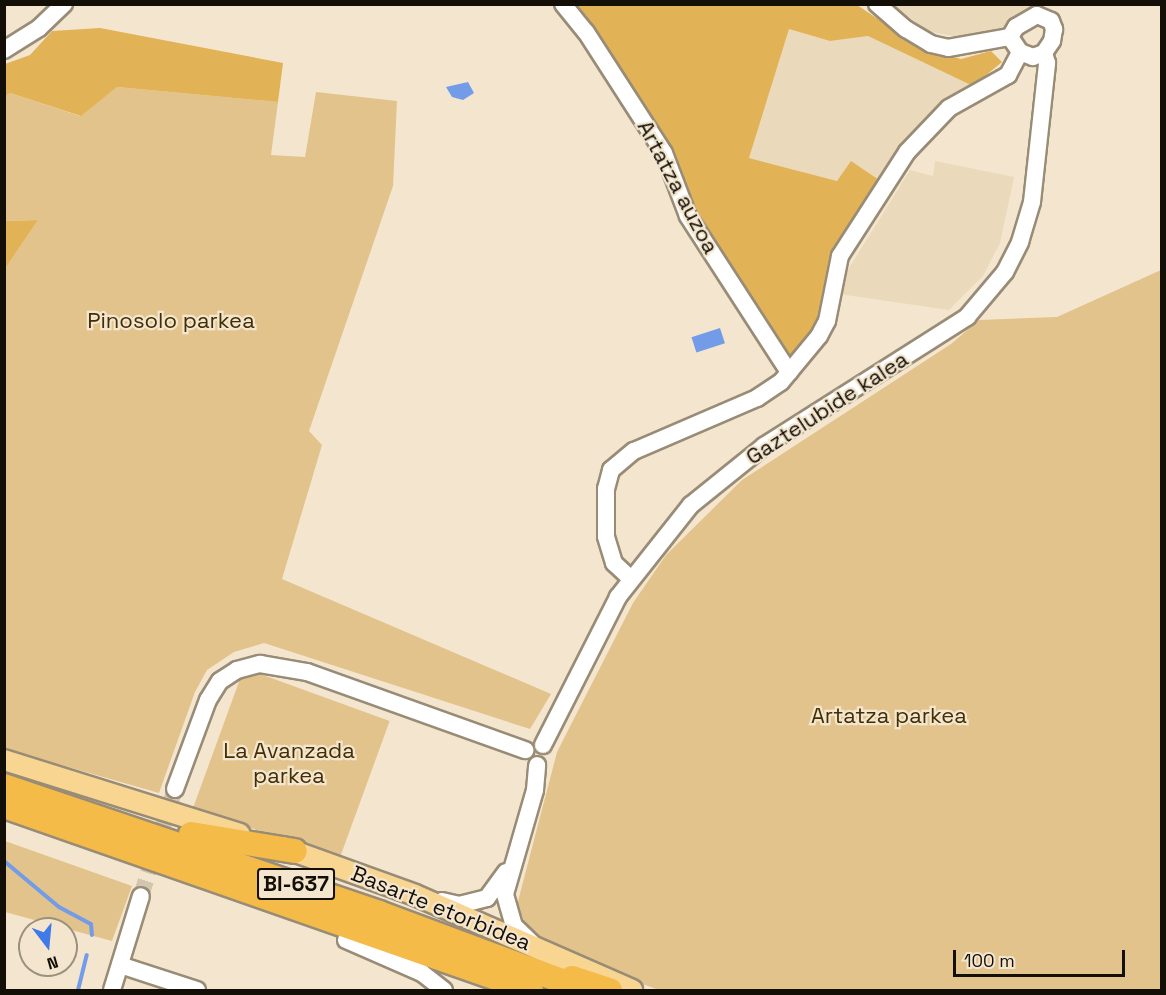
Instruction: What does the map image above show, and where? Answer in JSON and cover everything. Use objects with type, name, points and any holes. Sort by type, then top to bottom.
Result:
[{"type":"highway","name":"BI-637","points":[[4,786],[586,990]]},
{"type":"highway","points":[[42,798],[222,840],[295,851]]},
{"type":"highway","name":"BI-637","points":[[4,806],[531,990]]},
{"type":"highway","points":[[135,850],[346,940]]},
{"type":"highway","points":[[496,957],[610,990]]},
{"type":"main road","name":"Basarte etorbidea","points":[[4,760],[295,851],[416,895],[535,945],[632,990]]},
{"type":"main road","points":[[4,813],[79,831]]},
{"type":"street","points":[[4,50],[39,28],[64,4]]},
{"type":"street","name":"Artatza auzoa","points":[[563,4],[586,32],[664,153],[688,216],[789,372]]},
{"type":"street","points":[[876,4],[906,29],[940,46],[974,46],[1010,37],[1028,17],[1047,11],[1054,28],[1052,42],[1044,53],[1033,57],[1020,52],[1010,37]]},
{"type":"street","points":[[630,578],[614,563],[606,536],[606,489],[611,470],[634,451],[757,398],[789,372],[819,336],[826,321],[840,256],[907,152],[949,108],[1008,75],[1020,52]]},
{"type":"street","name":"Gaztelubide kalea","points":[[543,745],[630,578],[669,528],[720,480],[764,446],[940,336],[983,300],[1020,242],[1032,202],[1047,63],[1044,53]]},
{"type":"street","points":[[175,789],[208,700],[220,681],[237,670],[260,664],[307,672],[525,750]]},
{"type":"street","points":[[525,750],[533,743],[543,745],[546,759],[537,765]]},
{"type":"street","points":[[525,750],[527,761],[537,765]]},
{"type":"street","points":[[535,945],[514,926],[507,910],[505,894],[535,790],[537,765]]},
{"type":"street","points":[[416,895],[459,905],[475,904],[496,889],[512,864]]},
{"type":"street","points":[[112,990],[141,896]]},
{"type":"street","points":[[346,940],[422,974],[444,990]]},
{"type":"street","points":[[120,965],[197,990]]},
{"type":"shaded area","points":[[574,5],[857,5],[920,47],[961,59],[991,51],[1002,62],[973,86],[868,36],[830,41],[789,29],[749,158],[837,181],[851,161],[882,182],[835,253],[819,318],[807,343],[798,353],[786,355],[696,212],[668,146]]},
{"type":"shaded area","points":[[894,5],[1034,5],[1010,26],[974,40],[927,31]]},
{"type":"shaded area","points":[[100,28],[283,63],[278,102],[117,87],[81,116],[10,93],[5,96],[5,64],[30,55],[52,31]]},
{"type":"shaded area","points":[[789,29],[830,41],[868,36],[973,86],[882,182],[837,181],[749,158]]},
{"type":"shaded area","points":[[935,161],[1014,177],[1000,243],[983,276],[949,310],[839,294],[841,281],[910,170],[933,176]]},
{"type":"shaded area","points":[[38,220],[5,269],[5,221]]},
{"type":"green space","name":"Pinosolo parkea","points":[[117,87],[278,102],[271,155],[305,157],[316,92],[397,101],[393,186],[309,431],[322,445],[282,579],[551,694],[530,729],[264,643],[234,652],[207,670],[195,692],[159,793],[5,749],[5,269],[38,220],[5,221],[4,96],[10,93],[80,116]]},
{"type":"green space","name":"Artatza parkea","points":[[1161,270],[1161,990],[659,990],[535,945],[517,905],[557,752],[633,603],[666,555],[742,480],[951,344],[979,320],[1057,317]]},
{"type":"green space","name":"La Avanzada parkea","points":[[244,668],[390,721],[339,860],[193,807]]},
{"type":"green space","points":[[5,841],[132,886],[112,941],[78,932],[78,917],[23,917],[5,912]]},
{"type":"water","points":[[468,82],[474,93],[463,100],[452,97],[446,87]]},
{"type":"water","points":[[720,328],[725,343],[696,352],[691,337]]},
{"type":"waterway","points":[[4,861],[59,907],[91,924],[92,935]]},
{"type":"waterway","points":[[78,990],[87,955]]},
{"type":"tunnel","points":[[141,896],[175,789]]}]
